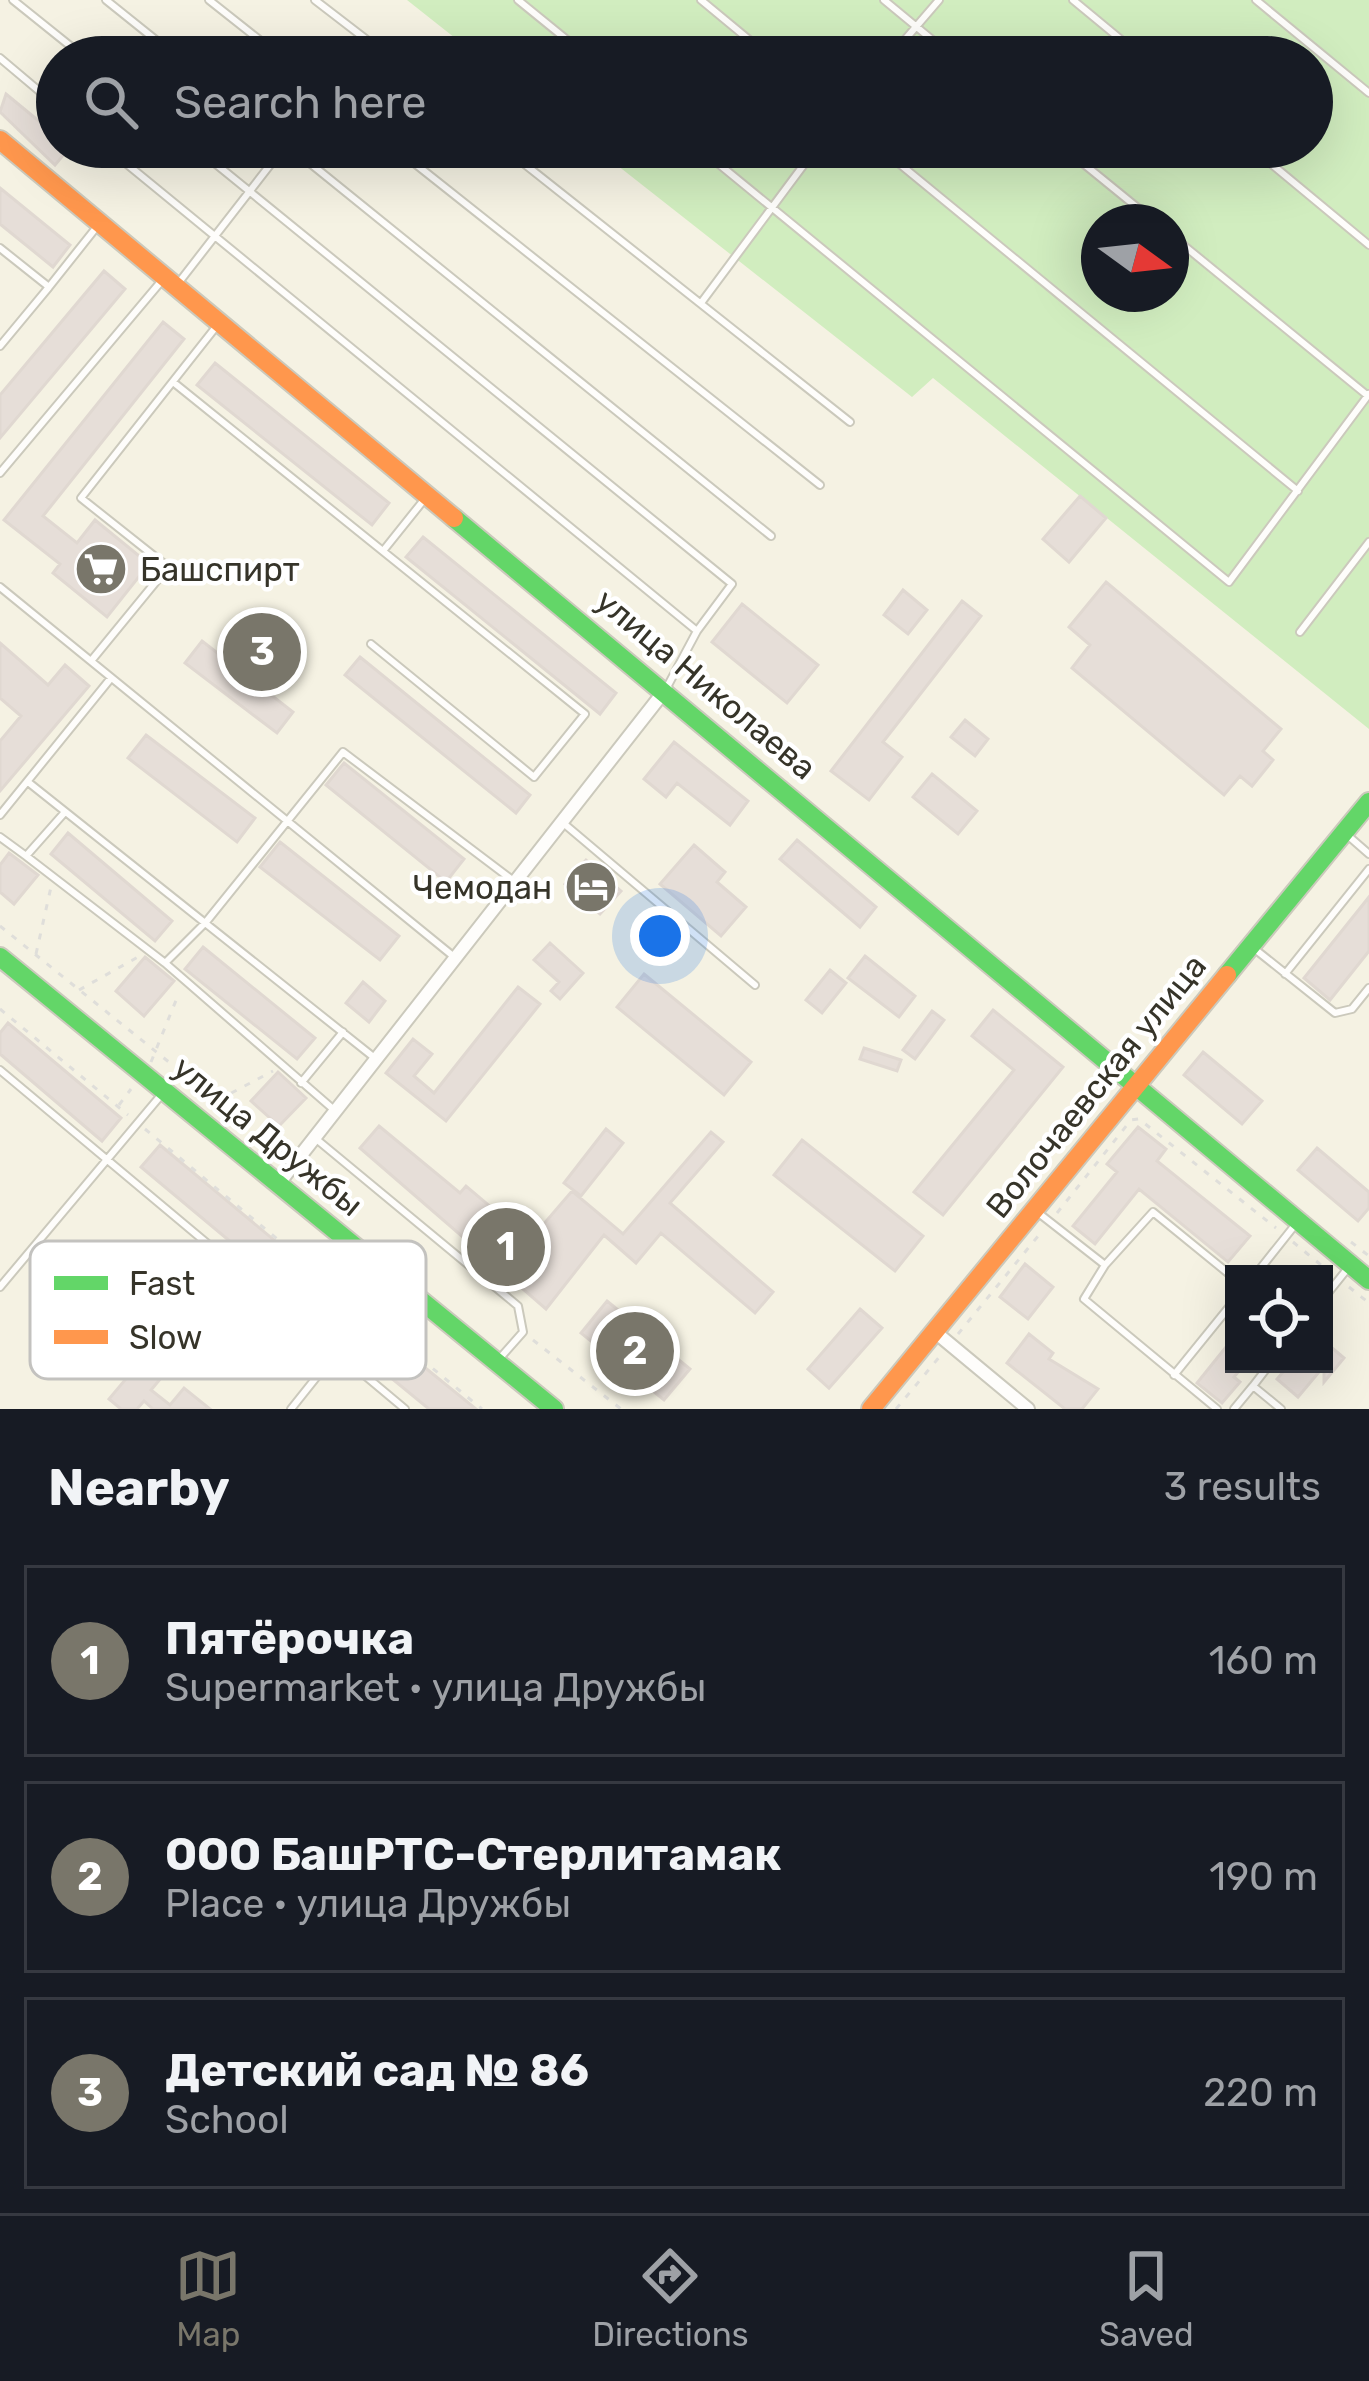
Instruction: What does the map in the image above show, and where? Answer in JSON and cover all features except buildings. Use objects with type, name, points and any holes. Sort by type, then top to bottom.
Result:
[{"type":"main road","name":"улица Николаева","points":[[0,140],[666,689],[1369,1280]]},
{"type":"main road","name":"Волочаевская улица","points":[[871,1409],[1369,802]]},
{"type":"main road","name":"улица Дружбы","points":[[0,957],[350,1241]]},
{"type":"main road","name":"улица Дружбы","points":[[426,1304],[554,1409]]},
{"type":"street","points":[[280,1183],[666,689]]},
{"type":"street","points":[[934,1331],[1028,1409]]},
{"type":"lane","points":[[13,0],[57,36]]},
{"type":"lane","points":[[106,0],[151,36]]},
{"type":"lane","points":[[209,0],[254,36]]},
{"type":"lane","points":[[315,0],[363,36]]},
{"type":"lane","points":[[518,0],[562,36]]},
{"type":"lane","points":[[701,0],[745,36]]},
{"type":"lane","points":[[884,0],[927,36]]},
{"type":"lane","points":[[908,36],[939,0]]},
{"type":"lane","points":[[1073,0],[1117,36]]},
{"type":"lane","points":[[1256,0],[1300,36]]},
{"type":"lane","points":[[0,58],[36,88]]},
{"type":"lane","points":[[1333,63],[1369,93]]},
{"type":"lane","points":[[131,168],[698,632]]},
{"type":"lane","points":[[221,168],[732,584],[666,689]]},
{"type":"lane","points":[[0,473],[4,461],[214,237],[269,168]]},
{"type":"lane","points":[[313,168],[770,536]]},
{"type":"lane","points":[[420,168],[820,485]]},
{"type":"lane","points":[[530,168],[850,422]]},
{"type":"lane","points":[[723,168],[1229,582],[1368,395],[1189,250]]},
{"type":"lane","points":[[700,303],[802,168]]},
{"type":"lane","points":[[905,168],[1298,491]]},
{"type":"lane","points":[[1089,168],[1133,204]]},
{"type":"lane","points":[[1276,168],[1369,245]]},
{"type":"lane","points":[[0,346],[101,221]]},
{"type":"lane","points":[[0,248],[49,287]]},
{"type":"lane","points":[[91,661],[168,567],[81,498],[221,321]]},
{"type":"lane","points":[[173,382],[585,714],[534,777],[371,644]]},
{"type":"lane","points":[[383,550],[430,493]]},
{"type":"lane","points":[[1300,632],[1369,542]]},
{"type":"lane","points":[[0,587],[283,822],[456,958]]},
{"type":"lane","points":[[0,815],[111,678]]},
{"type":"lane","points":[[165,963],[206,922],[338,753],[347,752],[515,882]]},
{"type":"lane","points":[[28,782],[376,1059]]},
{"type":"lane","points":[[26,856],[65,812]]},
{"type":"lane","points":[[562,822],[755,985]]},
{"type":"lane","points":[[1344,832],[1369,854]]},
{"type":"lane","points":[[0,837],[165,963],[335,1112]]},
{"type":"lane","points":[[1285,974],[1369,869]]},
{"type":"lane","points":[[1250,946],[1335,1013],[1352,1009],[1369,988]]},
{"type":"lane","points":[[301,1083],[343,1031]]},
{"type":"lane","points":[[0,1070],[203,1241]]},
{"type":"lane","points":[[39,1241],[164,1091]]},
{"type":"lane","points":[[315,1138],[518,1306],[523,1332],[497,1362]]},
{"type":"lane","points":[[1033,1209],[1105,1265]]},
{"type":"lane","points":[[1216,1409],[1084,1300],[1105,1265],[1153,1212],[1225,1271]]},
{"type":"lane","points":[[1263,1265],[1298,1222]]},
{"type":"lane","points":[[0,1287],[30,1251]]},
{"type":"lane","points":[[1333,1286],[1350,1264]]},
{"type":"lane","points":[[1174,1375],[1225,1312]]},
{"type":"lane","points":[[1234,1409],[1263,1373]]},
{"type":"lane","points":[[291,1409],[315,1379]]},
{"type":"lane","points":[[368,1379],[405,1409]]},
{"type":"lane","points":[[1252,1386],[1281,1409]]},
{"type":"path","points":[[35,956],[53,878]]},
{"type":"path","points":[[0,926],[295,1163]]},
{"type":"path","points":[[77,991],[148,951]]},
{"type":"path","points":[[155,1053],[184,980]]},
{"type":"path","points":[[0,1009],[280,1241]]},
{"type":"path","points":[[216,1101],[282,1066]]},
{"type":"path","points":[[1076,1131],[1100,1096],[1098,1071]]},
{"type":"path","points":[[118,1107],[136,1083]]},
{"type":"path","points":[[1139,1119],[1145,1111]]},
{"type":"path","points":[[1338,1232],[1369,1256]]},
{"type":"path","points":[[523,1332],[621,1409]]},
{"type":"path","points":[[426,1362],[482,1409]]},
{"type":"green space","points":[[407,0],[1369,0],[1369,729],[933,378],[912,397],[621,168],[1333,168],[1333,36],[452,36]]},
{"type":"traffic: fast","points":[[454,518],[1369,1280]]},
{"type":"traffic: fast","points":[[1227,975],[1369,802]]},
{"type":"traffic: fast","points":[[0,957],[348,1241]]},
{"type":"traffic: fast","points":[[426,1305],[554,1409]]},
{"type":"traffic: slow","points":[[0,140],[454,518]]},
{"type":"traffic: slow","points":[[871,1409],[1227,975]]},
{"type":"place","name":"Башспирт","points":[[101,569]]},
{"type":"place","name":"Детский сад № 86","points":[[262,652]]},
{"type":"place","name":"Чемодан","points":[[591,887]]},
{"type":"place","name":"Пятёрочка","points":[[506,1247]]},
{"type":"place","name":"ООО БашРТС-Стерлитамак","points":[[635,1351]]}]
